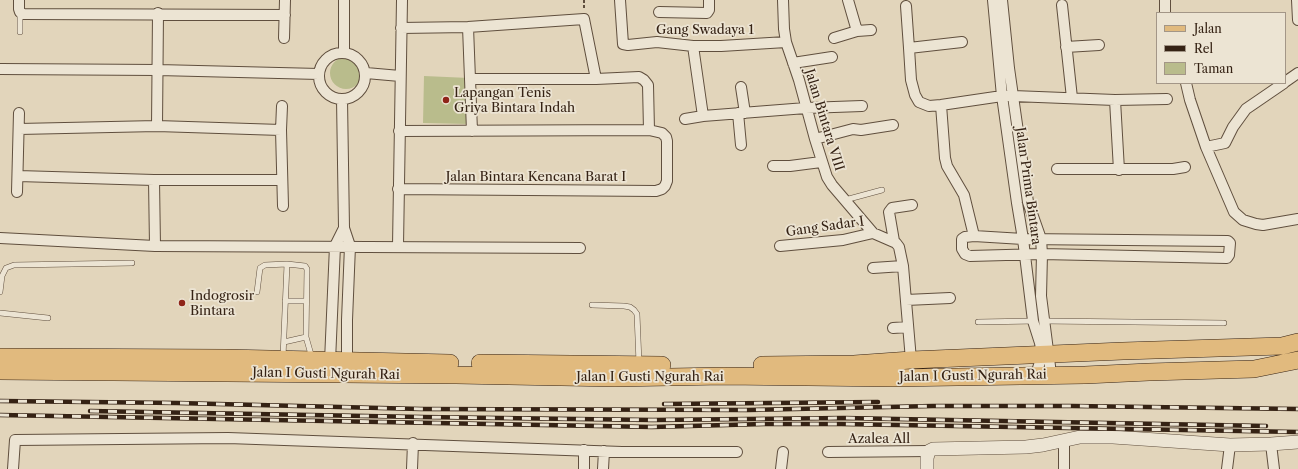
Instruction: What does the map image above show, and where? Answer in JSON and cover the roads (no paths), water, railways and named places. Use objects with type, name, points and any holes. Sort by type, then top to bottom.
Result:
[{"type":"main road","name":"Jalan I Gusti Ngurah Rai","points":[[0,357],[225,365],[456,369],[847,364],[911,360],[1282,346],[1298,342]]},
{"type":"main road","name":"Jalan I Gusti Ngurah Rai","points":[[0,371],[225,365],[283,360],[330,360],[615,378],[747,376],[893,378],[1085,375],[1254,369],[1298,360]]},
{"type":"street","points":[[20,0],[20,12],[23,14],[158,13],[285,15]]},
{"type":"street","points":[[284,38],[285,0]]},
{"type":"street","points":[[344,0],[344,53]]},
{"type":"street","points":[[398,246],[402,0]]},
{"type":"street","name":"Gang Swadaya 1","points":[[620,0],[623,44],[628,45],[657,42],[693,46],[721,46],[786,42]]},
{"type":"street","points":[[659,12],[707,13],[709,10],[709,0]]},
{"type":"street","name":"Jalan Bintara VIII","points":[[783,0],[786,42],[799,80],[821,162],[827,177],[832,185],[873,233],[894,242]]},
{"type":"street","points":[[848,0],[857,31]]},
{"type":"street","name":"Jalan Prima Bintara","points":[[992,0],[1002,96],[1034,321],[1045,355],[1044,375]]},
{"type":"street","name":"Jalan Prima Bintara","points":[[1002,0],[1013,96],[1028,202],[1042,239],[1041,296],[1044,321],[1044,375]]},
{"type":"street","points":[[1165,0],[1165,12]]},
{"type":"street","points":[[1296,0],[1298,20]]},
{"type":"street","points":[[1062,4],[1072,98]]},
{"type":"street","points":[[906,6],[911,80],[917,99],[923,105],[941,105],[1002,96],[1115,100],[1166,99]]},
{"type":"street","points":[[157,126],[158,13]]},
{"type":"street","points":[[401,28],[468,27],[584,19],[596,79]]},
{"type":"street","points":[[468,27],[472,132]]},
{"type":"street","points":[[834,38],[857,31],[871,30]]},
{"type":"street","points":[[909,48],[962,42]]},
{"type":"street","points":[[1066,47],[1099,45]]},
{"type":"street","points":[[693,46],[703,116]]},
{"type":"street","points":[[344,53],[352,55],[358,59],[363,65],[366,73],[365,81],[359,91],[350,98],[342,99],[328,94],[320,82],[319,74],[321,67],[330,56],[344,53]]},
{"type":"street","points":[[793,63],[832,57]]},
{"type":"street","points":[[0,69],[158,70],[319,74]]},
{"type":"street","points":[[366,73],[400,76]]},
{"type":"street","points":[[1286,81],[1298,73]]},
{"type":"street","points":[[399,131],[472,132],[649,130],[648,85],[639,77],[633,76],[596,79],[470,79]]},
{"type":"street","points":[[1186,84],[1206,147],[1234,212],[1238,217],[1249,223],[1263,225],[1298,219]]},
{"type":"street","points":[[1206,147],[1225,143],[1233,127],[1246,109],[1281,84]]},
{"type":"street","points":[[741,87],[741,145]]},
{"type":"street","points":[[342,99],[344,228],[350,246],[347,361]]},
{"type":"street","points":[[1115,100],[1119,170]]},
{"type":"street","points":[[941,105],[945,158],[947,166],[964,195],[974,236]]},
{"type":"street","points":[[282,106],[282,206]]},
{"type":"street","points":[[685,119],[703,116],[806,108],[862,106]]},
{"type":"street","points":[[17,192],[19,112]]},
{"type":"street","points":[[815,139],[853,129],[861,130],[893,125]]},
{"type":"street","points":[[19,129],[157,126],[281,130]]},
{"type":"street","name":"Jalan Bintara Kencana Barat I","points":[[398,189],[656,191],[666,186],[667,142],[666,137],[662,133],[649,130]]},
{"type":"street","points":[[773,166],[790,166],[821,162]]},
{"type":"street","points":[[1057,169],[1174,170],[1185,167]]},
{"type":"street","points":[[18,176],[154,180],[282,180]]},
{"type":"street","points":[[154,180],[155,246]]},
{"type":"street","points":[[911,360],[903,266],[899,247],[894,242],[890,212],[892,208],[912,205]]},
{"type":"street","points":[[330,360],[335,246],[344,228]]},
{"type":"street","name":"Gang Sadar I","points":[[780,246],[843,240],[873,233]]},
{"type":"street","points":[[974,236],[1023,239],[1228,241],[1230,243],[1230,255],[1227,258],[1042,254],[970,256],[965,254],[962,249],[962,239],[965,237],[974,236]]},
{"type":"street","points":[[0,238],[155,246],[580,248]]},
{"type":"street","points":[[873,268],[903,266]]},
{"type":"street","points":[[906,300],[950,298]]},
{"type":"street","points":[[332,320],[347,320]]},
{"type":"street","points":[[893,328],[908,327]]},
{"type":"street","points":[[927,469],[927,458],[929,452],[933,449],[1026,448],[1043,446],[1080,437],[1113,436],[1230,445],[1298,442]]},
{"type":"street","points":[[13,469],[15,440],[228,438],[413,443],[604,451],[737,452]]},
{"type":"street","points":[[1064,440],[1064,469]]},
{"type":"street","points":[[412,469],[413,443]]},
{"type":"street","points":[[1271,444],[1274,469]]},
{"type":"street","points":[[1227,469],[1230,445]]},
{"type":"street","points":[[584,450],[584,469]]},
{"type":"street","points":[[603,469],[604,451]]},
{"type":"street","points":[[781,469],[782,452]]},
{"type":"street","name":"Azalea All","points":[[828,452],[929,452]]},
{"type":"lane","points":[[20,12],[20,32]]},
{"type":"lane","points":[[845,200],[882,190]]},
{"type":"lane","points":[[0,292],[2,276],[6,268],[14,265],[132,263]]},
{"type":"lane","points":[[256,292],[260,268],[265,265],[288,264],[305,266],[308,269],[306,337],[313,361]]},
{"type":"lane","points":[[283,360],[288,264]]},
{"type":"lane","points":[[285,301],[306,301]]},
{"type":"lane","points":[[592,305],[624,306],[630,307],[634,310],[637,314],[639,366]]},
{"type":"lane","points":[[0,313],[48,318]]},
{"type":"lane","points":[[978,322],[1044,321],[1224,323]]},
{"type":"lane","points":[[284,342],[306,337]]},
{"type":"railway","points":[[0,401],[177,403],[421,409],[748,410],[933,406],[1298,409]]},
{"type":"railway","points":[[664,404],[878,402]]},
{"type":"railway","points":[[90,411],[653,420],[844,418],[1266,426]]},
{"type":"railway","points":[[0,415],[652,427],[764,424],[841,424],[1298,432]]},
{"type":"place","name":"Lapangan Tenis Griya Bintara Indah","points":[[446,100]]},
{"type":"place","name":"Indogrosir Bintara","points":[[182,303]]}]
